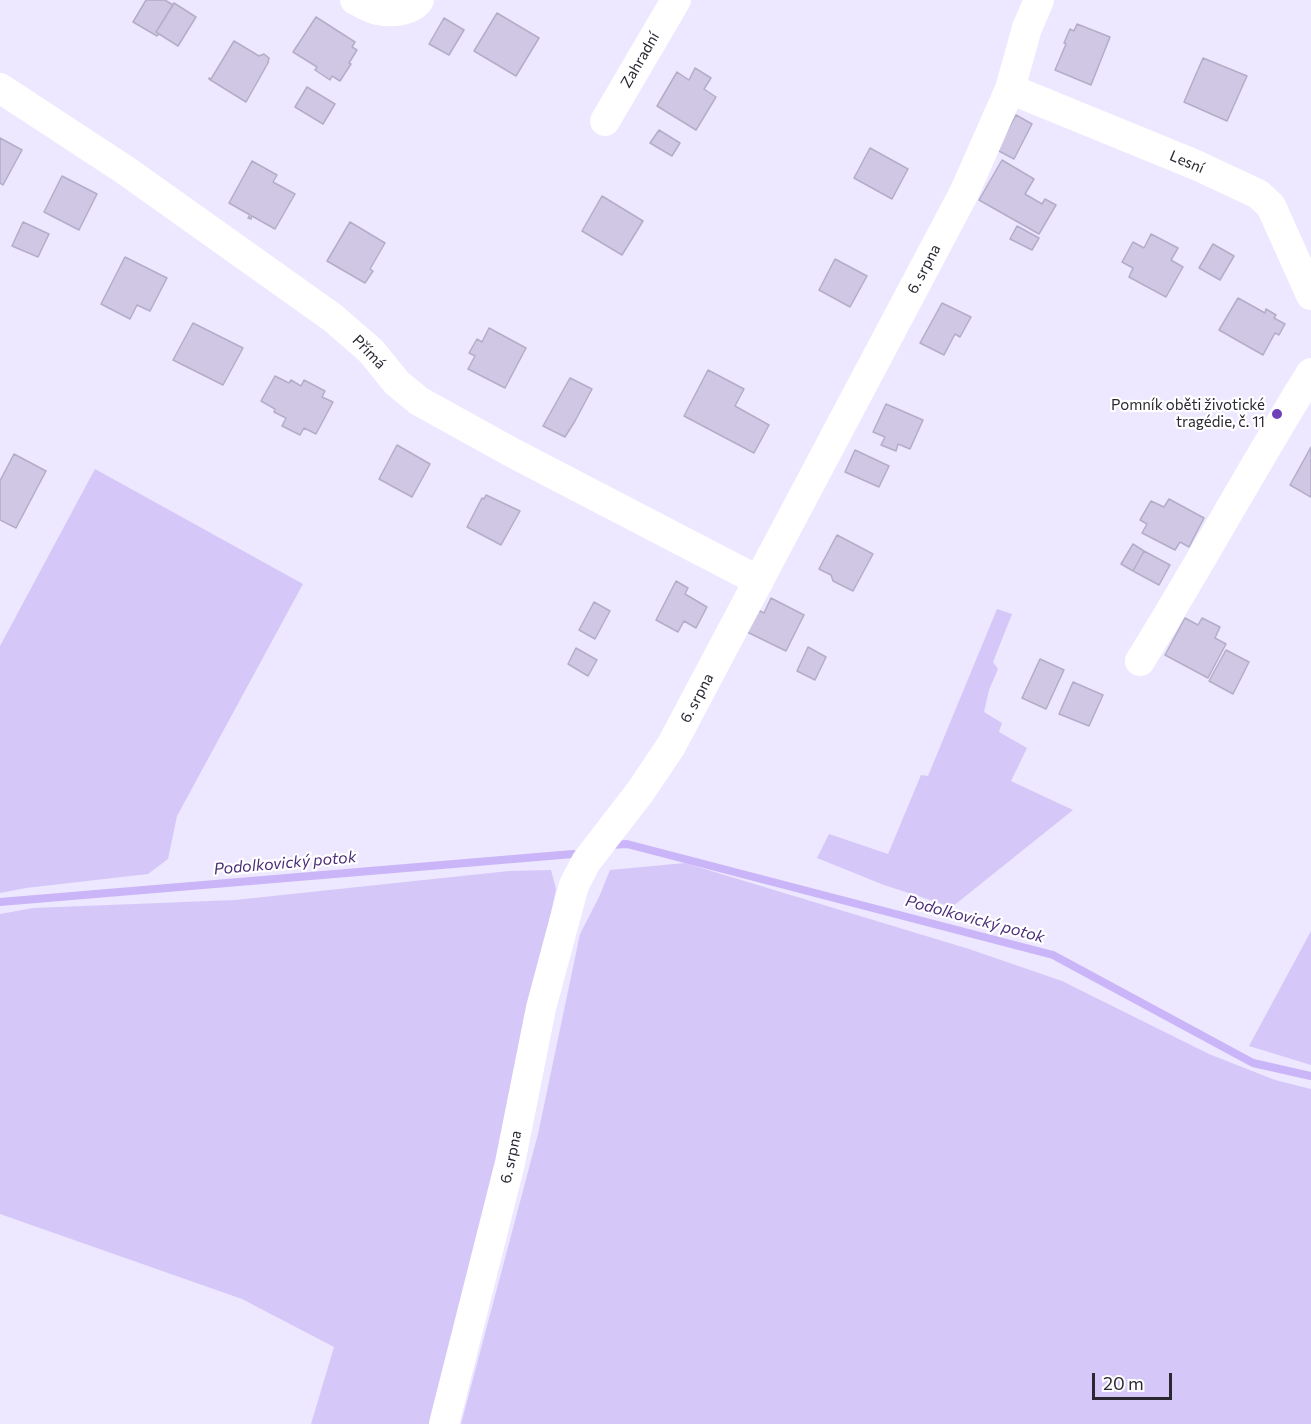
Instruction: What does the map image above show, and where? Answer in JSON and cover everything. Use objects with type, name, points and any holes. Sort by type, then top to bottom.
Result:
[{"type":"street","points":[[355,0],[377,10],[396,11],[416,5],[419,0]]},
{"type":"street","name":"Zahradní","points":[[605,121],[676,0]]},
{"type":"street","name":"6. srpna","points":[[444,1424],[510,1163],[541,1008],[574,885],[585,862],[653,775],[671,746],[964,193],[1010,89],[1027,28],[1039,0]]},
{"type":"street","name":"Přímá","points":[[0,88],[125,170],[333,318],[371,351],[397,383],[419,401],[511,452],[759,581]]},
{"type":"street","name":"Lesní","points":[[1010,89],[1196,165],[1258,194],[1271,206],[1311,295]]},
{"type":"street","points":[[1140,661],[1311,373]]},
{"type":"shaded area","points":[[95,469],[303,584],[177,816],[168,859],[148,874],[0,893],[0,646]]},
{"type":"shaded area","points":[[997,609],[1012,614],[993,662],[998,669],[989,690],[984,712],[1002,723],[999,732],[1027,748],[1011,781],[1073,810],[952,907],[884,885],[817,858],[829,834],[888,854],[921,775],[928,776]]},
{"type":"shaded area","points":[[685,863],[969,949],[1062,981],[1209,1054],[1275,1080],[1311,1089],[1311,1424],[461,1424],[538,1134],[580,934],[610,870]]},
{"type":"shaded area","points":[[551,870],[556,889],[485,1228],[433,1424],[311,1424],[334,1347],[242,1299],[0,1214],[0,914],[33,908],[235,900],[509,871]]},
{"type":"shaded area","points":[[1311,931],[1311,1065],[1249,1046]]},
{"type":"building","points":[[146,0],[165,0],[173,5],[156,32],[159,34],[157,36],[133,22]]},
{"type":"building","points":[[174,3],[196,17],[178,46],[156,32]]},
{"type":"building","points":[[497,13],[539,38],[516,76],[474,51]]},
{"type":"building","points":[[316,17],[355,42],[352,47],[357,50],[340,81],[332,76],[330,80],[315,70],[317,67],[293,52]]},
{"type":"building","points":[[444,18],[464,30],[449,55],[429,44]]},
{"type":"building","points":[[1077,24],[1110,37],[1091,85],[1055,70],[1070,29],[1074,31]]},
{"type":"building","points":[[234,41],[259,56],[264,54],[269,58],[246,102],[209,79]]},
{"type":"building","points":[[1203,58],[1247,76],[1227,121],[1184,102]]},
{"type":"building","points":[[695,68],[711,78],[704,89],[716,97],[696,130],[657,106],[677,72],[689,80]]},
{"type":"building","points":[[307,87],[335,104],[323,124],[295,107]]},
{"type":"building","points":[[1016,115],[1032,124],[1014,159],[997,150]]},
{"type":"building","points":[[659,130],[680,143],[672,156],[650,143]]},
{"type":"building","points":[[0,138],[22,150],[3,185],[0,183]]},
{"type":"building","points":[[870,148],[908,169],[892,199],[854,178]]},
{"type":"building","points":[[1002,160],[1034,179],[1025,194],[1042,204],[1045,199],[1056,205],[1039,234],[979,200]]},
{"type":"building","points":[[252,161],[277,175],[273,182],[295,194],[275,229],[252,216],[251,219],[248,218],[250,215],[229,203]]},
{"type":"building","points":[[62,176],[97,194],[79,230],[44,212]]},
{"type":"building","points":[[602,196],[643,221],[622,255],[582,231]]},
{"type":"building","points":[[23,222],[49,234],[38,257],[12,246]]},
{"type":"building","points":[[350,222],[385,243],[365,283],[327,261]]},
{"type":"building","points":[[1017,226],[1039,238],[1032,250],[1010,239]]},
{"type":"building","points":[[1151,234],[1178,248],[1171,260],[1183,267],[1166,297],[1129,277],[1133,268],[1122,262],[1133,242],[1144,248]]},
{"type":"building","points":[[1213,244],[1234,256],[1220,280],[1199,268]]},
{"type":"building","points":[[125,257],[167,278],[150,311],[137,305],[130,319],[101,304]]},
{"type":"building","points":[[835,259],[867,276],[850,307],[819,290]]},
{"type":"building","points":[[1238,298],[1265,313],[1266,309],[1276,315],[1274,318],[1285,324],[1279,335],[1275,333],[1263,355],[1219,330]]},
{"type":"building","points":[[942,303],[971,317],[960,337],[955,334],[944,355],[920,343]]},
{"type":"building","points":[[193,323],[243,348],[223,385],[173,360]]},
{"type":"building","points":[[489,328],[526,348],[505,388],[468,369],[475,356],[469,353],[477,339],[482,342]]},
{"type":"building","points":[[708,370],[744,389],[735,406],[769,425],[754,453],[684,416]]},
{"type":"building","points":[[275,376],[289,383],[291,380],[301,386],[304,380],[325,391],[322,397],[333,402],[316,434],[304,428],[300,435],[282,426],[286,418],[261,401]]},
{"type":"building","points":[[570,378],[592,389],[565,437],[543,426]]},
{"type":"building","points":[[886,404],[923,420],[910,449],[898,444],[896,451],[881,445],[885,437],[873,432]]},
{"type":"building","points":[[397,445],[430,464],[412,497],[379,479]]},
{"type":"building","points":[[1311,447],[1311,497],[1290,485]]},
{"type":"building","points":[[855,450],[889,466],[879,487],[845,472]]},
{"type":"building","points":[[14,454],[46,471],[16,528],[0,520],[0,481]]},
{"type":"building","points":[[486,495],[520,511],[501,545],[467,527],[482,498],[484,499]]},
{"type":"building","points":[[1169,499],[1204,518],[1189,547],[1180,542],[1175,550],[1142,533],[1147,524],[1140,520],[1151,501],[1164,507]]},
{"type":"building","points":[[837,535],[873,554],[853,591],[833,581],[831,575],[819,569]]},
{"type":"building","points":[[1133,544],[1144,551],[1133,571],[1121,564]]},
{"type":"building","points":[[1144,551],[1170,565],[1159,585],[1133,571]]},
{"type":"building","points":[[676,581],[688,588],[685,594],[707,607],[696,628],[684,621],[678,632],[656,620]]},
{"type":"building","points":[[771,598],[804,615],[786,651],[745,631],[756,609],[764,613]]},
{"type":"building","points":[[594,602],[610,611],[595,639],[579,630]]},
{"type":"building","points":[[1185,618],[1198,625],[1202,618],[1220,627],[1215,638],[1226,644],[1208,678],[1165,655]]},
{"type":"building","points":[[808,647],[826,657],[815,680],[797,671]]},
{"type":"building","points":[[576,648],[597,660],[588,676],[568,664]]},
{"type":"building","points":[[1226,650],[1249,662],[1233,694],[1209,681]]},
{"type":"building","points":[[1040,659],[1064,670],[1046,709],[1022,698]]},
{"type":"building","points":[[1073,682],[1103,695],[1089,726],[1059,714]]},
{"type":"waterway","name":"Podolkovický potok","points":[[611,845],[627,844],[1053,955],[1253,1063],[1311,1076]]},
{"type":"waterway","name":"Podolkovický potok","points":[[0,902],[573,854]]},
{"type":"place","name":"Pomník oběti životické tragédie, č. 11","points":[[1277,414]]}]
